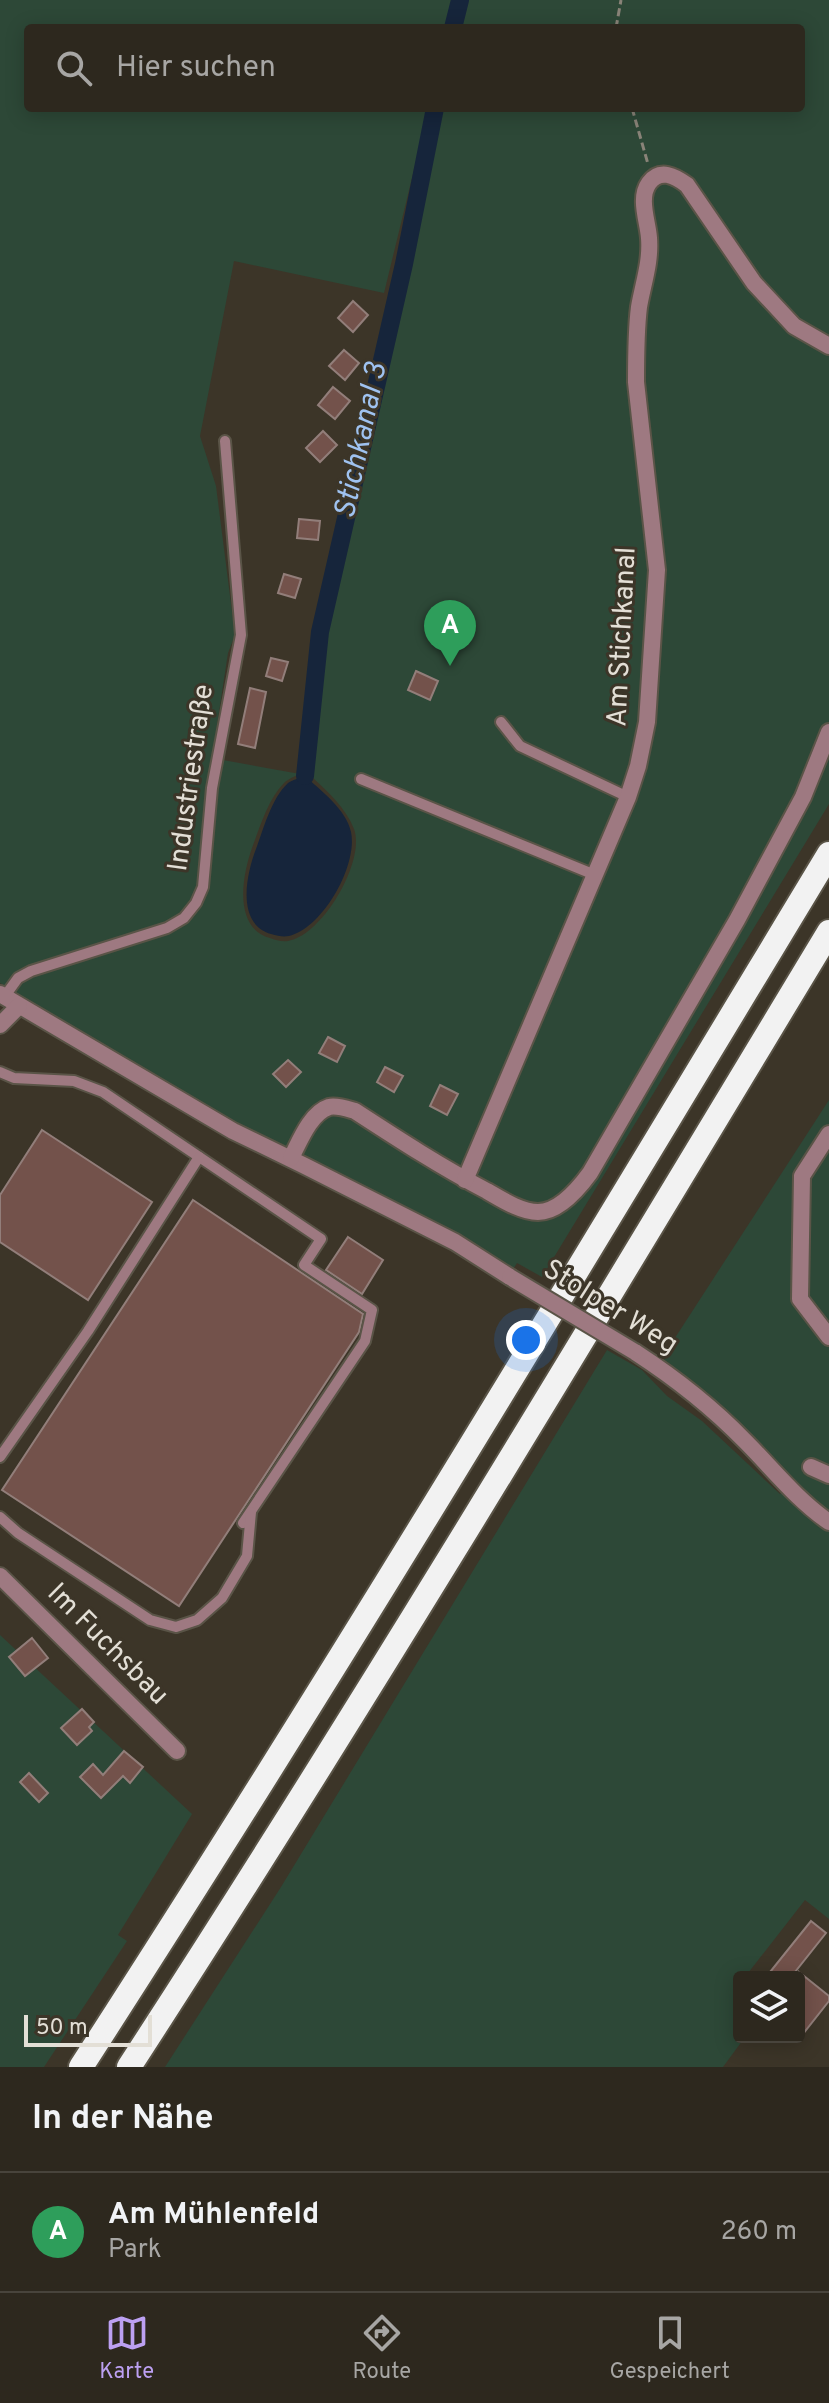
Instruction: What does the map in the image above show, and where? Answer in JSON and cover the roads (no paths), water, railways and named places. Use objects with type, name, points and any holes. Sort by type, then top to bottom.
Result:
[{"type":"highway","points":[[78,2067],[235,1828],[829,854]]},
{"type":"highway","points":[[129,2067],[247,1886],[417,1613],[829,932]]},
{"type":"street","name":"Am Stichkanal","points":[[465,1180],[628,797],[647,722],[657,582],[654,525],[636,382],[638,316],[649,252],[644,195],[652,179],[666,175],[677,177],[687,185],[754,283],[794,326],[829,346]]},
{"type":"street","points":[[291,1158],[315,1118],[329,1107],[342,1108],[355,1111],[465,1180],[537,1213],[551,1209],[580,1187],[640,1091],[737,920],[803,797],[829,732]]},
{"type":"street","name":"Industriestraße","points":[[2,995],[220,1124],[333,1180]]},
{"type":"street","points":[[0,1025],[19,1006]]},
{"type":"street","points":[[829,1134],[802,1176],[800,1299],[829,1337]]},
{"type":"street","name":"Stolper Weg","points":[[333,1180],[455,1242],[676,1380],[747,1443],[788,1489],[829,1522]]},
{"type":"street","points":[[811,1467],[829,1475]]},
{"type":"street","name":"Im Fuchsbau","points":[[0,1576],[177,1751]]},
{"type":"lane","name":"Industriestraße","points":[[2,995],[18,978],[31,971],[167,928],[184,918],[196,903],[206,866],[212,788],[241,635],[225,441]]},
{"type":"lane","points":[[501,722],[520,746],[628,797]]},
{"type":"lane","points":[[361,779],[595,875]]},
{"type":"lane","points":[[2,1078],[74,1081],[103,1092],[321,1239],[304,1265],[372,1310],[365,1341],[243,1523]]},
{"type":"lane","points":[[0,1457],[88,1331],[199,1157]]},
{"type":"lane","points":[[0,1517],[18,1533],[150,1620],[176,1627],[197,1620],[222,1598],[247,1556],[251,1511]]},
{"type":"water","points":[[305,776],[344,816],[351,832],[352,846],[343,877],[325,908],[302,931],[278,936],[260,929],[252,920],[247,898],[249,872],[277,797],[288,783]]},
{"type":"waterway","name":"Stichkanal 3","points":[[454,24],[460,0]]},
{"type":"waterway","name":"Stichkanal 3","points":[[305,776],[320,632],[404,264],[434,112]]},
{"type":"place","name":"Am Mühlenfeld","points":[[450,666]]}]
